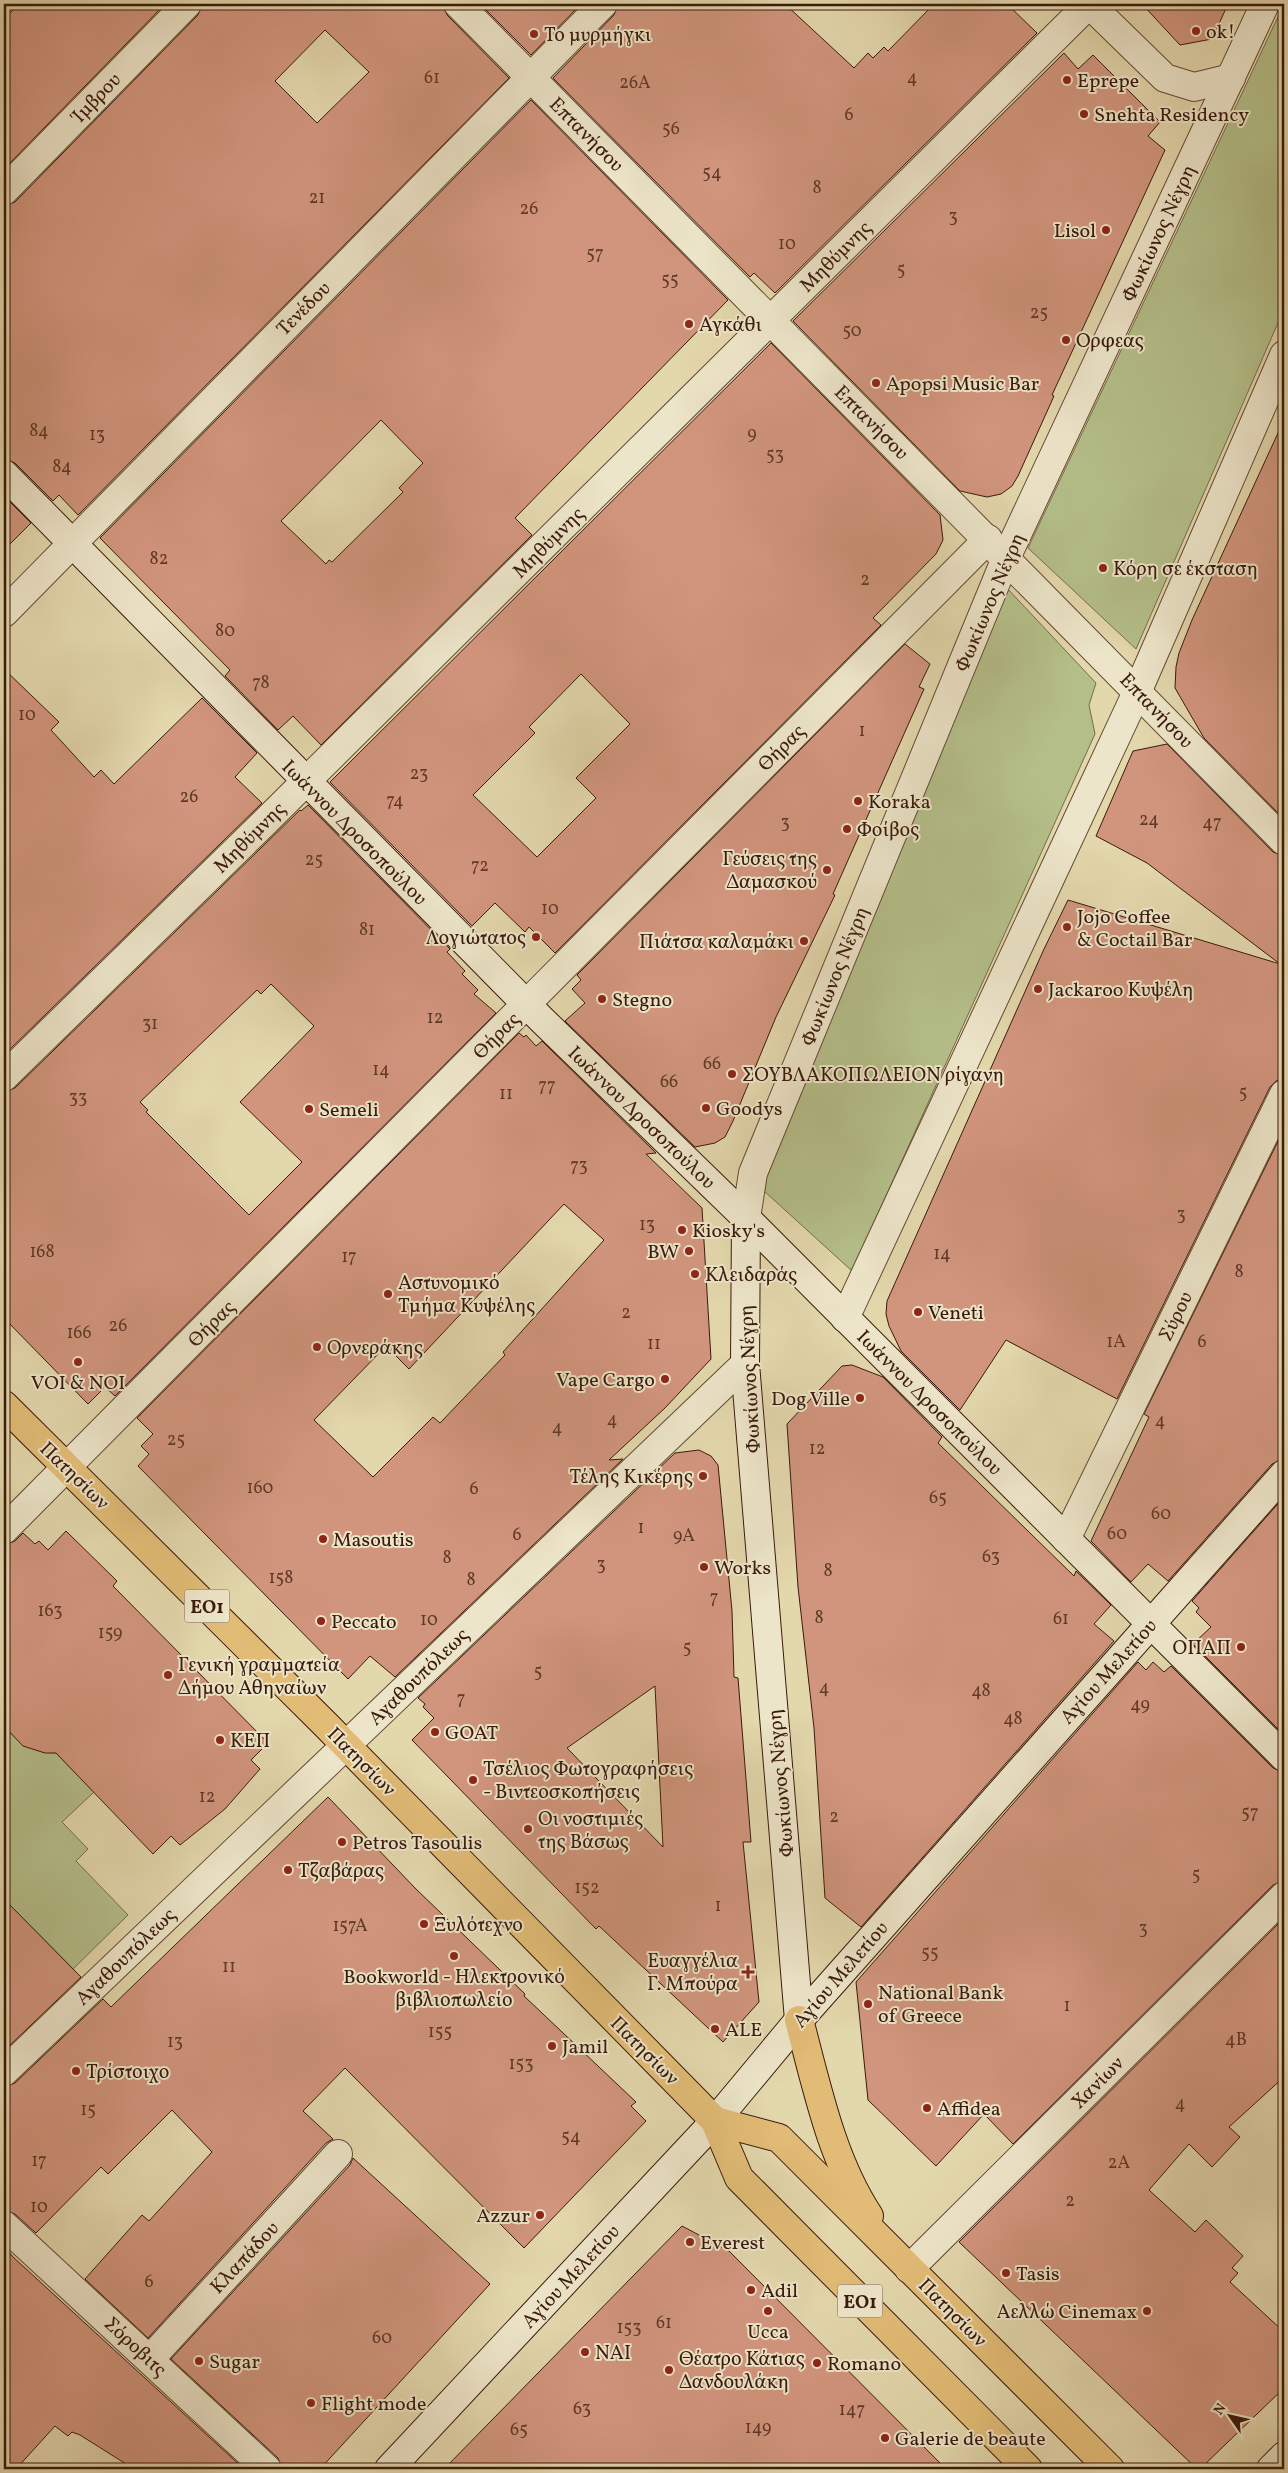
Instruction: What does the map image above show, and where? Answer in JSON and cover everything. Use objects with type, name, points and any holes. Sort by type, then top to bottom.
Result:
[{"type":"main road","name":"Πατησίων","points":[[4,1405],[346,1745],[715,2121],[739,2178],[1028,2469]]},
{"type":"main road","points":[[799,2020],[829,2129],[840,2159],[862,2206],[882,2236],[909,2269]]},
{"type":"main road","name":"Πατησίων","points":[[715,2121],[779,2138],[1110,2469]]},
{"type":"street","name":"Ίμβρου","points":[[4,191],[187,4]]},
{"type":"street","name":"Επτανήσου","points":[[458,4],[1138,690],[1284,841]]},
{"type":"street","name":"Τενέδου","points":[[4,613],[603,4]]},
{"type":"street","points":[[1089,4],[1166,78],[1194,88],[1231,78]]},
{"type":"street","name":"Μηθύμνης","points":[[4,1077],[306,782],[1089,4]]},
{"type":"street","name":"Φωκίωνος Νέγρη","points":[[799,2020],[745,1364],[746,1218],[753,1172],[997,548],[1231,78],[1265,4]]},
{"type":"street","points":[[845,1318],[1138,690],[1284,356]]},
{"type":"street","name":"Ιωάννου Δροσοπούλου","points":[[4,474],[526,1005],[746,1218],[1284,1757]]},
{"type":"street","name":"Θήρας","points":[[4,1530],[68,1468],[526,1005],[997,548]]},
{"type":"street","name":"Σύρου","points":[[1066,1539],[1284,1094]]},
{"type":"street","name":"Αγαθουπόλεως","points":[[4,2072],[745,1364]]},
{"type":"street","name":"Αγίου Μελετίου","points":[[389,2469],[715,2121],[799,2020],[1284,1474]]},
{"type":"street","name":"Χανίων","points":[[909,2269],[1284,1896]]},
{"type":"street","name":"Κλαπάδου","points":[[150,2359],[338,2154]]},
{"type":"street","name":"Σόροβιτς","points":[[4,2225],[267,2469]]},
{"type":"street","points":[[1272,2469],[1284,2456]]},
{"type":"green space","points":[[1284,4],[1284,309],[1136,649],[1028,548]]},
{"type":"green space","points":[[1005,586],[1096,683],[1089,705],[1095,734],[852,1271],[752,1180]]},
{"type":"green space","points":[[4,1726],[27,1746],[39,1751],[56,1753],[94,1792],[62,1822],[88,1849],[76,1861],[128,1915],[73,1969],[4,1899]]},
{"type":"building","points":[[19,4],[165,4],[4,169],[4,19]]},
{"type":"building","points":[[202,4],[443,4],[447,15],[509,78],[78,515],[59,495],[53,501],[15,463],[4,459],[4,206],[15,202],[198,15]],"holes":[[[325,30],[369,72],[317,123],[275,81]]]},
{"type":"building","name":"Το μυρμήγκι","points":[[480,4],[581,4],[531,55]]},
{"type":"building","points":[[618,4],[785,4],[854,68],[868,53],[873,58],[884,47],[888,51],[934,4],[1007,4],[1037,33],[775,293],[754,273],[750,277],[553,78],[614,15]]},
{"type":"building","points":[[1142,4],[1228,4],[1212,39],[1180,45]]},
{"type":"building","points":[[1064,53],[1078,69],[1093,55],[1160,122],[1148,136],[1165,150],[1052,395],[1054,396],[1018,476],[1012,486],[1001,494],[987,497],[960,491],[793,321]]},
{"type":"building","points":[[531,100],[728,300],[515,518],[532,535],[321,745],[293,716],[278,730],[225,676],[230,670],[100,538]],"holes":[[[381,420],[423,463],[399,488],[403,492],[332,562],[329,560],[326,564],[281,521]]]},
{"type":"building","points":[[771,343],[940,515],[943,540],[936,554],[873,618],[881,625],[555,953],[529,927],[525,932],[495,903],[472,926],[330,782]],"holes":[[[581,674],[630,724],[576,778],[596,798],[537,857],[473,795],[535,733],[529,727]]]},
{"type":"building","points":[[1284,420],[1284,819],[1204,738],[1175,688],[1179,653],[1192,620]]},
{"type":"building","points":[[4,496],[31,523],[4,550]]},
{"type":"building","points":[[905,644],[930,664],[919,687],[924,689],[833,894],[835,895],[776,1017],[725,1137],[715,1143],[695,1147],[565,1021],[585,1003],[572,989],[581,980],[577,975]]},
{"type":"building","points":[[4,669],[59,722],[51,730],[94,777],[101,770],[114,784],[202,698],[257,753],[235,777],[262,803],[4,1055]]},
{"type":"building","points":[[1167,744],[1273,852],[1284,856],[1284,1079],[1276,1081],[1270,1087],[1117,1399],[1006,1340],[960,1410],[901,1351],[889,1326],[886,1314],[887,1301],[1044,949],[1068,900],[1280,964],[1147,863],[1096,836],[1133,751]]},
{"type":"building","points":[[308,805],[450,949],[447,952],[465,971],[462,974],[478,990],[474,994],[496,1013],[115,1396],[105,1387],[88,1404],[4,1318],[4,1092],[15,1088]],"holes":[[[271,984],[314,1026],[240,1102],[302,1162],[249,1215],[146,1112],[148,1110],[140,1102],[257,990],[261,994]]]},
{"type":"building","points":[[519,1033],[524,1037],[526,1035],[536,1046],[542,1041],[656,1153],[646,1154],[702,1208],[711,1359],[665,1408],[609,1460],[623,1459],[395,1677],[370,1656],[348,1679],[138,1466],[149,1454],[141,1446],[153,1434],[137,1418]],"holes":[[[564,1204],[604,1240],[503,1352],[505,1355],[440,1423],[433,1417],[373,1477],[314,1420],[386,1346],[409,1369]]]},
{"type":"building","points":[[1284,1129],[1284,1459],[1272,1464],[1168,1581],[1148,1564],[1131,1582],[1091,1541],[1149,1417],[1144,1414]]},
{"type":"building","points":[[852,1365],[883,1377],[942,1437],[938,1443],[1074,1576],[1076,1571],[1111,1605],[1094,1624],[1114,1641],[861,1927],[825,1898],[814,1728],[798,1587],[787,1424],[842,1366]]},
{"type":"building","points":[[699,1450],[711,1456],[718,1465],[732,1611],[734,1677],[738,1678],[751,1842],[743,1842],[759,2002],[723,2042],[599,1926],[596,1929],[412,1740],[434,1718],[423,1707],[425,1704],[418,1698],[675,1453]],"holes":[[[655,1686],[663,1847],[567,1748]]]},
{"type":"building","points":[[1284,1497],[1284,1735],[1193,1644],[1211,1627],[1196,1612],[1199,1608],[1192,1601]]},
{"type":"building","points":[[66,1531],[117,1581],[113,1586],[268,1743],[251,1760],[260,1769],[225,1809],[180,1845],[171,1836],[153,1854],[56,1753],[45,1753],[23,1746],[4,1726],[4,1545],[15,1541],[23,1533],[35,1544],[39,1541],[48,1550]]},
{"type":"building","points":[[1138,1662],[1146,1670],[1153,1662],[1164,1672],[1171,1666],[1273,1768],[1284,1772],[1284,1881],[1273,1885],[1013,2144],[984,2114],[936,2166],[868,2100],[856,1982]]},
{"type":"building","points":[[328,1797],[416,1889],[525,1994],[524,1996],[636,2102],[631,2106],[646,2121],[524,2248],[345,2068],[303,2111],[333,2139],[326,2143],[148,2338],[85,2279],[142,2215],[149,2221],[212,2152],[172,2110],[108,2174],[101,2167],[36,2233],[15,2214],[4,2210],[4,2087],[15,2083],[103,1999],[111,2007]]},
{"type":"building","points":[[4,1899],[81,1977],[4,2051]]},
{"type":"building","points":[[1284,1918],[1284,2077],[1229,2127],[1240,2137],[1212,2167],[1189,2144],[1149,2190],[1195,2232],[1206,2220],[1243,2256],[1232,2268],[1238,2273],[1230,2282],[1284,2332],[1284,2388],[1200,2469],[1197,2469],[959,2242]]},
{"type":"building","points":[[353,2158],[490,2284],[320,2469],[282,2469],[278,2458],[171,2359],[350,2165]]},
{"type":"building","points":[[682,2226],[729,2251],[946,2469],[444,2469]]},
{"type":"building","points":[[4,2246],[13,2257],[244,2469],[134,2469],[80,2435],[72,2432],[68,2436],[55,2426],[16,2469],[4,2469]]},
{"type":"place","name":"ok!","points":[[1196,31]]},
{"type":"place","name":"Το μυρμήγκι","points":[[534,34]]},
{"type":"place","name":"Eprepe","points":[[1067,80]]},
{"type":"place","name":"Snehta Residency","points":[[1084,114]]},
{"type":"place","name":"Lisol","points":[[1106,230]]},
{"type":"place","name":"Αγκάθι","points":[[689,324]]},
{"type":"place","name":"Ορφεας","points":[[1066,340]]},
{"type":"place","name":"Apopsi Music Bar","points":[[876,383]]},
{"type":"place","name":"Κόρη σε έκσταση","points":[[1103,568]]},
{"type":"place","name":"Koraka","points":[[858,801]]},
{"type":"place","name":"Φοίβος","points":[[847,829]]},
{"type":"place","name":"Γεύσεις της Δαμασκού","points":[[827,870]]},
{"type":"place","name":"Jojo Coffee & Coctail Bar","points":[[1067,927]]},
{"type":"place","name":"Λογιώτατος","points":[[536,937]]},
{"type":"place","name":"Πιάτσα καλαμάκι","points":[[804,941]]},
{"type":"place","name":"Jackaroo Κυψέλη","points":[[1038,989]]},
{"type":"place","name":"Stegno","points":[[602,999]]},
{"type":"place","name":"ΣΟΥΒΛΑΚΟΠΩΛΕΙΟΝ ρίγανη","points":[[732,1074]]},
{"type":"place","name":"Goodys","points":[[706,1108]]},
{"type":"place","name":"Semeli","points":[[309,1109]]},
{"type":"place","name":"Kiosky's","points":[[682,1230]]},
{"type":"place","name":"BW","points":[[689,1251]]},
{"type":"place","name":"Κλειδαράς","points":[[695,1274]]},
{"type":"place","name":"Αστυνομικό Τμήμα Κυψέλης","points":[[388,1294]]},
{"type":"place","name":"Veneti","points":[[918,1312]]},
{"type":"place","name":"Ορνεράκης","points":[[317,1347]]},
{"type":"place","name":"VOI & NOI","points":[[78,1362]]},
{"type":"place","name":"Vape Cargo","points":[[665,1379]]},
{"type":"place","name":"Dog Ville","points":[[860,1398]]},
{"type":"place","name":"Τέλης Κικέρης","points":[[703,1476]]},
{"type":"place","name":"Masoutis","points":[[323,1539]]},
{"type":"place","name":"Works","points":[[704,1567]]},
{"type":"place","name":"Peccato","points":[[321,1621]]},
{"type":"place","name":"ΟΠΑΠ","points":[[1241,1647]]},
{"type":"place","name":"Γενική γραμματεία Δήμου Αθηναίων","points":[[168,1675]]},
{"type":"place","name":"GOAT","points":[[435,1732]]},
{"type":"place","name":"ΚΕΠ","points":[[220,1740]]},
{"type":"place","name":"Τσέλιος Φωτογραφήσεις - Βιντεοσκοπήσεις","points":[[473,1780]]},
{"type":"place","name":"Οι νοστιμιές της Βάσως","points":[[528,1829]]},
{"type":"place","name":"Petros Tasoulis","points":[[342,1842]]},
{"type":"place","name":"Τζαβάρας","points":[[288,1870]]},
{"type":"place","name":"Ξυλότεχνο","points":[[424,1924]]},
{"type":"place","name":"Bookworld - Ηλεκτρονικό βιβλιοπωλείο","points":[[454,1956]]},
{"type":"place","name":"Ευαγγέλια Γ. Μπούρα","points":[[748,1972]]},
{"type":"place","name":"National Bank of Greece","points":[[868,2004]]},
{"type":"place","name":"ALE","points":[[715,2029]]},
{"type":"place","name":"Jamil","points":[[552,2046]]},
{"type":"place","name":"Τρίστοιχο","points":[[76,2071]]},
{"type":"place","name":"Affidea","points":[[927,2108]]},
{"type":"place","name":"Azzur","points":[[540,2215]]},
{"type":"place","name":"Everest","points":[[690,2242]]},
{"type":"place","name":"Tasis","points":[[1006,2273]]},
{"type":"place","name":"Adil","points":[[751,2290]]},
{"type":"place","name":"Ucca","points":[[768,2311]]},
{"type":"place","name":"Αελλώ Cinemax","points":[[1147,2311]]},
{"type":"place","name":"ΝΑΙ","points":[[585,2352]]},
{"type":"place","name":"Sugar","points":[[199,2361]]},
{"type":"place","name":"Romano","points":[[817,2363]]},
{"type":"place","name":"Θέατρο Κάτιας Δανδουλάκη","points":[[669,2370]]},
{"type":"place","name":"Flight mode","points":[[311,2403]]},
{"type":"place","name":"Galerie de beaute","points":[[885,2438]]}]
